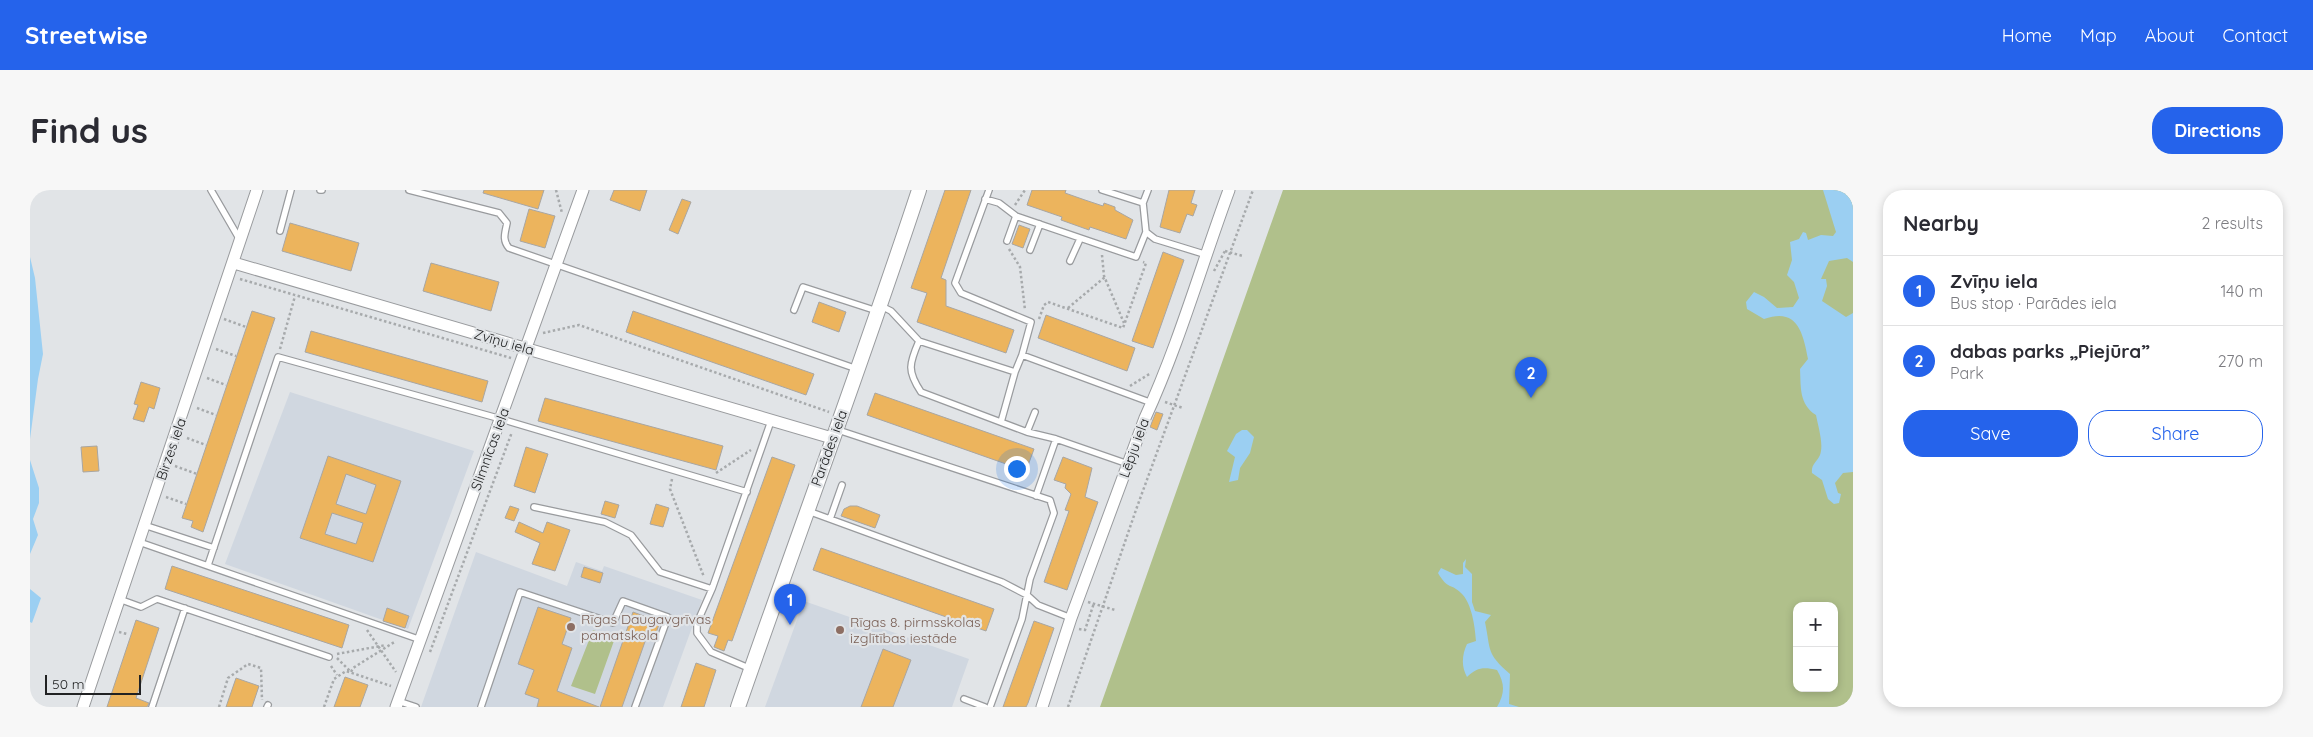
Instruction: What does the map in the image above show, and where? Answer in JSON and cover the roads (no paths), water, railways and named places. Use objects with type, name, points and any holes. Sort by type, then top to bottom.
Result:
[{"type":"street","name":"Birzes iela","points":[[83,707],[257,190]]},
{"type":"street","name":"Slimnīcas iela","points":[[397,704],[583,190]]},
{"type":"street","name":"Parādes iela","points":[[738,707],[806,510],[880,309],[920,190]]},
{"type":"street","name":"Lēpju iela","points":[[1042,707],[1071,618],[1207,255],[1229,190]]},
{"type":"street","name":"Zvīņu iela","points":[[234,263],[771,421],[834,434]]},
{"type":"lane","points":[[212,190],[241,242]]},
{"type":"lane","points":[[280,231],[291,190]]},
{"type":"lane","points":[[409,190],[499,213],[507,223],[504,235],[505,243],[509,248],[858,369]]},
{"type":"lane","points":[[989,190],[955,283],[961,293],[1026,318],[1031,322],[1001,422]]},
{"type":"lane","points":[[1102,190],[1143,203]]},
{"type":"lane","points":[[986,199],[999,204],[1013,214],[1136,257],[1146,232],[1143,203],[1148,190]]},
{"type":"lane","points":[[1007,241],[1013,214]]},
{"type":"lane","points":[[1030,250],[1040,224]]},
{"type":"lane","points":[[1146,232],[1154,239],[1207,255]]},
{"type":"lane","points":[[1070,261],[1080,239]]},
{"type":"lane","points":[[794,310],[803,287],[891,311],[919,341],[1015,372]]},
{"type":"lane","points":[[919,341],[912,362],[911,377],[921,392],[1027,432],[1056,439],[1128,464]]},
{"type":"lane","points":[[1022,355],[1152,403]]},
{"type":"lane","points":[[208,565],[278,357],[516,423],[747,492]]},
{"type":"lane","points":[[1027,432],[1035,412]]},
{"type":"lane","points":[[751,669],[711,652],[697,633],[697,623],[747,492],[771,421]]},
{"type":"lane","points":[[834,434],[1050,500],[1054,513],[1026,595],[1022,619],[990,707]]},
{"type":"lane","points":[[1036,496],[1056,439]]},
{"type":"lane","points":[[830,519],[842,486]]},
{"type":"lane","points":[[534,507],[605,522],[631,535],[660,572],[710,589]]},
{"type":"lane","points":[[806,510],[1002,582],[1038,604],[1071,618]]},
{"type":"lane","points":[[144,525],[214,548]]},
{"type":"lane","points":[[139,542],[421,640]]},
{"type":"lane","points":[[481,707],[520,592],[613,623],[622,601],[668,617],[635,707]]},
{"type":"lane","points":[[119,599],[141,607],[157,599],[329,657]]},
{"type":"lane","points":[[152,707],[185,608]]},
{"type":"lane","points":[[964,699],[985,707]]},
{"type":"lane","points":[[397,704],[416,707]]},
{"type":"water","points":[[1823,190],[1853,190],[1853,262],[1847,258],[1829,261],[1821,279],[1826,279],[1827,286],[1822,301],[1846,317],[1853,313],[1853,472],[1843,473],[1835,483],[1838,493],[1841,494],[1839,503],[1834,504],[1828,499],[1822,480],[1812,473],[1813,465],[1820,455],[1821,440],[1816,415],[1806,406],[1802,395],[1800,369],[1808,359],[1801,331],[1791,319],[1784,316],[1764,319],[1747,309],[1746,302],[1754,292],[1764,297],[1777,308],[1793,307],[1799,298],[1794,282],[1787,275],[1792,260],[1790,242],[1799,239],[1803,232],[1806,233],[1808,240],[1821,235],[1833,236],[1836,232]]},
{"type":"water","points":[[30,257],[35,278],[43,354],[30,439]]},
{"type":"water","points":[[1242,430],[1247,430],[1254,437],[1250,453],[1240,468],[1238,480],[1229,482],[1235,457],[1227,451],[1236,434]]},
{"type":"water","points":[[30,460],[39,488],[39,503],[33,519],[38,535],[30,554]]},
{"type":"water","points":[[1466,559],[1465,567],[1472,574],[1472,602],[1475,611],[1491,615],[1485,622],[1489,646],[1493,656],[1510,674],[1509,704],[1519,707],[1497,707],[1502,697],[1503,688],[1497,670],[1481,669],[1474,671],[1467,677],[1465,673],[1463,656],[1465,648],[1467,644],[1476,641],[1472,616],[1465,597],[1458,590],[1444,582],[1438,573],[1441,568],[1456,575],[1463,574],[1463,563]]},
{"type":"water","points":[[30,589],[41,598],[32,623],[30,622]]},
{"type":"place","name":"dabas parks „Piejūra”","points":[[1531,398]]},
{"type":"place","name":"Zvīņu iela","points":[[790,625]]},
{"type":"place","name":"Rīgas Daugavgrīvas pamatskola","points":[[571,627]]},
{"type":"place","name":"Rīgas 8. pirmsskolas izglītības iestāde","points":[[840,630]]}]
